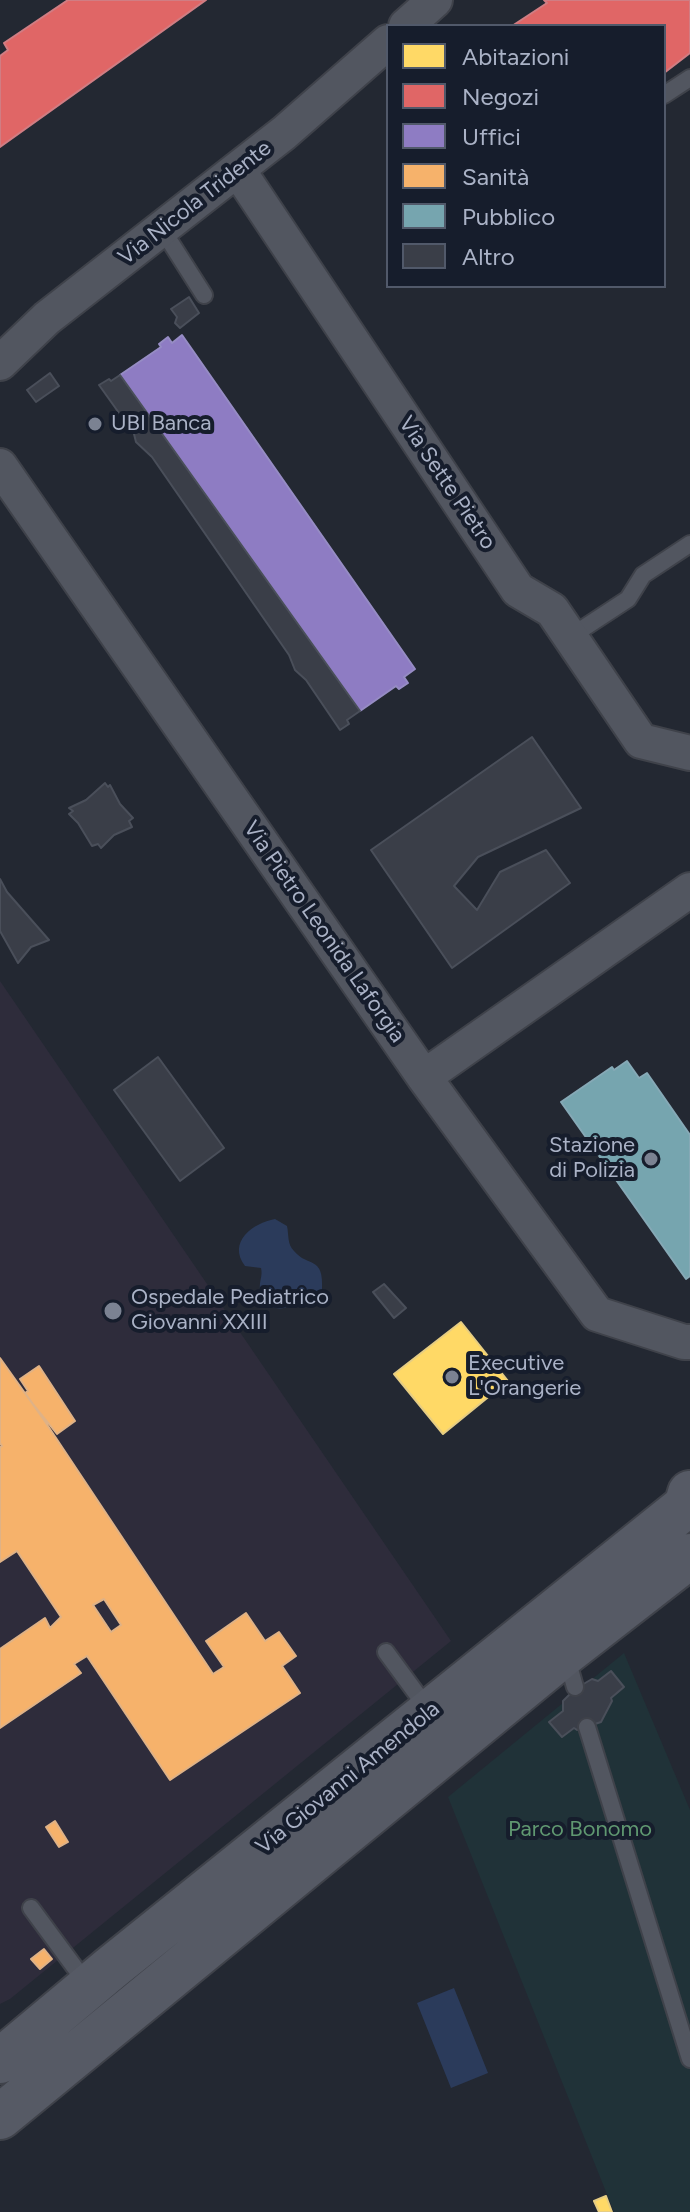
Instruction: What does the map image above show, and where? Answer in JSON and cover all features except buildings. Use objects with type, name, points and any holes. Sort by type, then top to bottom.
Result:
[{"type":"main road","name":"Via Giovanni Amendola","points":[[0,2117],[442,1728],[686,1506],[690,1493]]},
{"type":"main road","name":"Via Giovanni Amendola","points":[[0,2061],[88,1987],[442,1728],[570,1670],[690,1556]]},
{"type":"street","points":[[408,24],[435,0]]},
{"type":"street","name":"Via Nicola Tridente","points":[[0,363],[47,318],[384,55]]},
{"type":"street","name":"Via Sette Pietro","points":[[238,170],[518,590],[552,610],[641,741],[690,753]]},
{"type":"street","name":"Via Pietro Leonida Laforgia","points":[[0,466],[424,1077],[597,1314],[690,1342]]},
{"type":"street","points":[[424,1077],[690,890]]},
{"type":"lane","points":[[666,94],[690,78]]},
{"type":"lane","points":[[162,229],[204,295]]},
{"type":"lane","points":[[570,637],[628,599],[643,575],[690,544]]},
{"type":"lane","points":[[386,1652],[442,1728]]},
{"type":"lane","points":[[587,1727],[690,2059]]},
{"type":"lane","points":[[31,1908],[88,1987]]},
{"type":"shaded area","name":"Ospedale Pediatrico Giovanni XXIII","points":[[0,981],[451,1641],[0,2004]]},
{"type":"green space","name":"Parco Bonomo","points":[[624,1653],[690,1810],[690,2212],[614,2212],[448,1797]]},
{"type":"water","points":[[275,1219],[287,1226],[292,1248],[318,1267],[322,1279],[319,1293],[301,1295],[286,1308],[275,1308],[263,1299],[261,1268],[245,1266],[239,1249],[251,1229]]},
{"type":"water","points":[[454,1988],[488,2073],[451,2088],[417,2003]]},
{"type":"place","name":"UBI Banca","points":[[95,424]]},
{"type":"place","name":"Stazione di Polizia","points":[[651,1159]]},
{"type":"place","name":"Ospedale Pediatrico Giovanni XXIII","points":[[113,1311]]},
{"type":"place","name":"Executive L'Orangerie","points":[[452,1377]]}]
